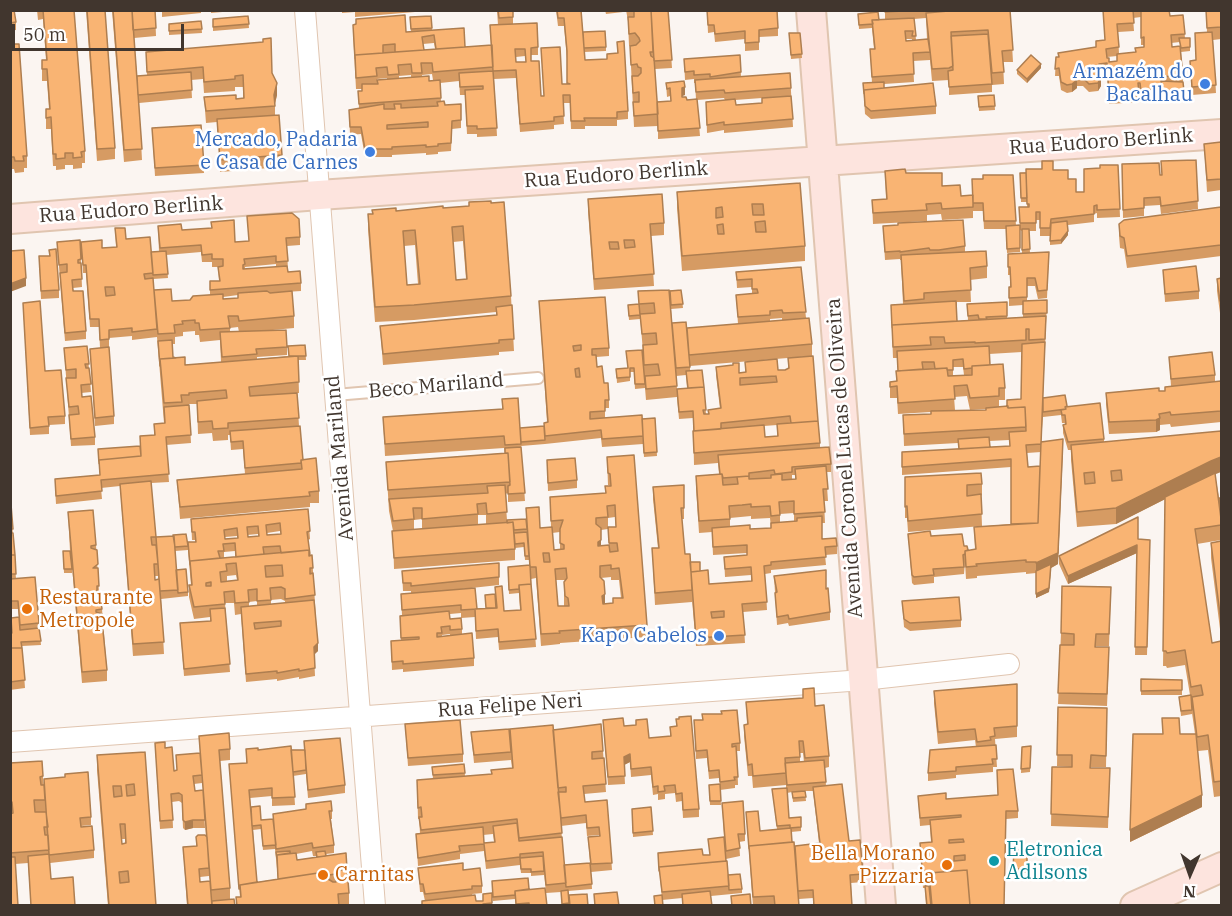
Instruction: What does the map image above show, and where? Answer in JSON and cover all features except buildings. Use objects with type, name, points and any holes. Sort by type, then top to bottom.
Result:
[{"type":"street","name":"Avenida Mariland","points":[[304,10],[375,906]]},
{"type":"street","name":"Avenida Coronel Lucas de Oliveira","points":[[810,10],[881,906]]},
{"type":"street","name":"Rua Eudoro Berlink","points":[[10,219],[319,195],[1221,134]]},
{"type":"street","name":"Rua Felipe Neri","points":[[10,742],[863,680],[1009,664]]},
{"type":"street","points":[[1135,906],[1221,867]]},
{"type":"lane","name":"Beco Mariland","points":[[335,395],[538,378]]},
{"type":"place","name":"Armazém do Bacalhau","points":[[1205,84]]},
{"type":"place","name":"Mercado, Padaria e Casa de Carnes","points":[[370,152]]},
{"type":"place","name":"Restaurante Metropole","points":[[27,609]]},
{"type":"place","name":"Kapo Cabelos","points":[[719,636]]},
{"type":"place","name":"Eletronica Adilsons","points":[[994,861]]},
{"type":"place","name":"Bella Morano Pizzaria","points":[[947,865]]},
{"type":"place","name":"Carnitas","points":[[323,875]]}]
